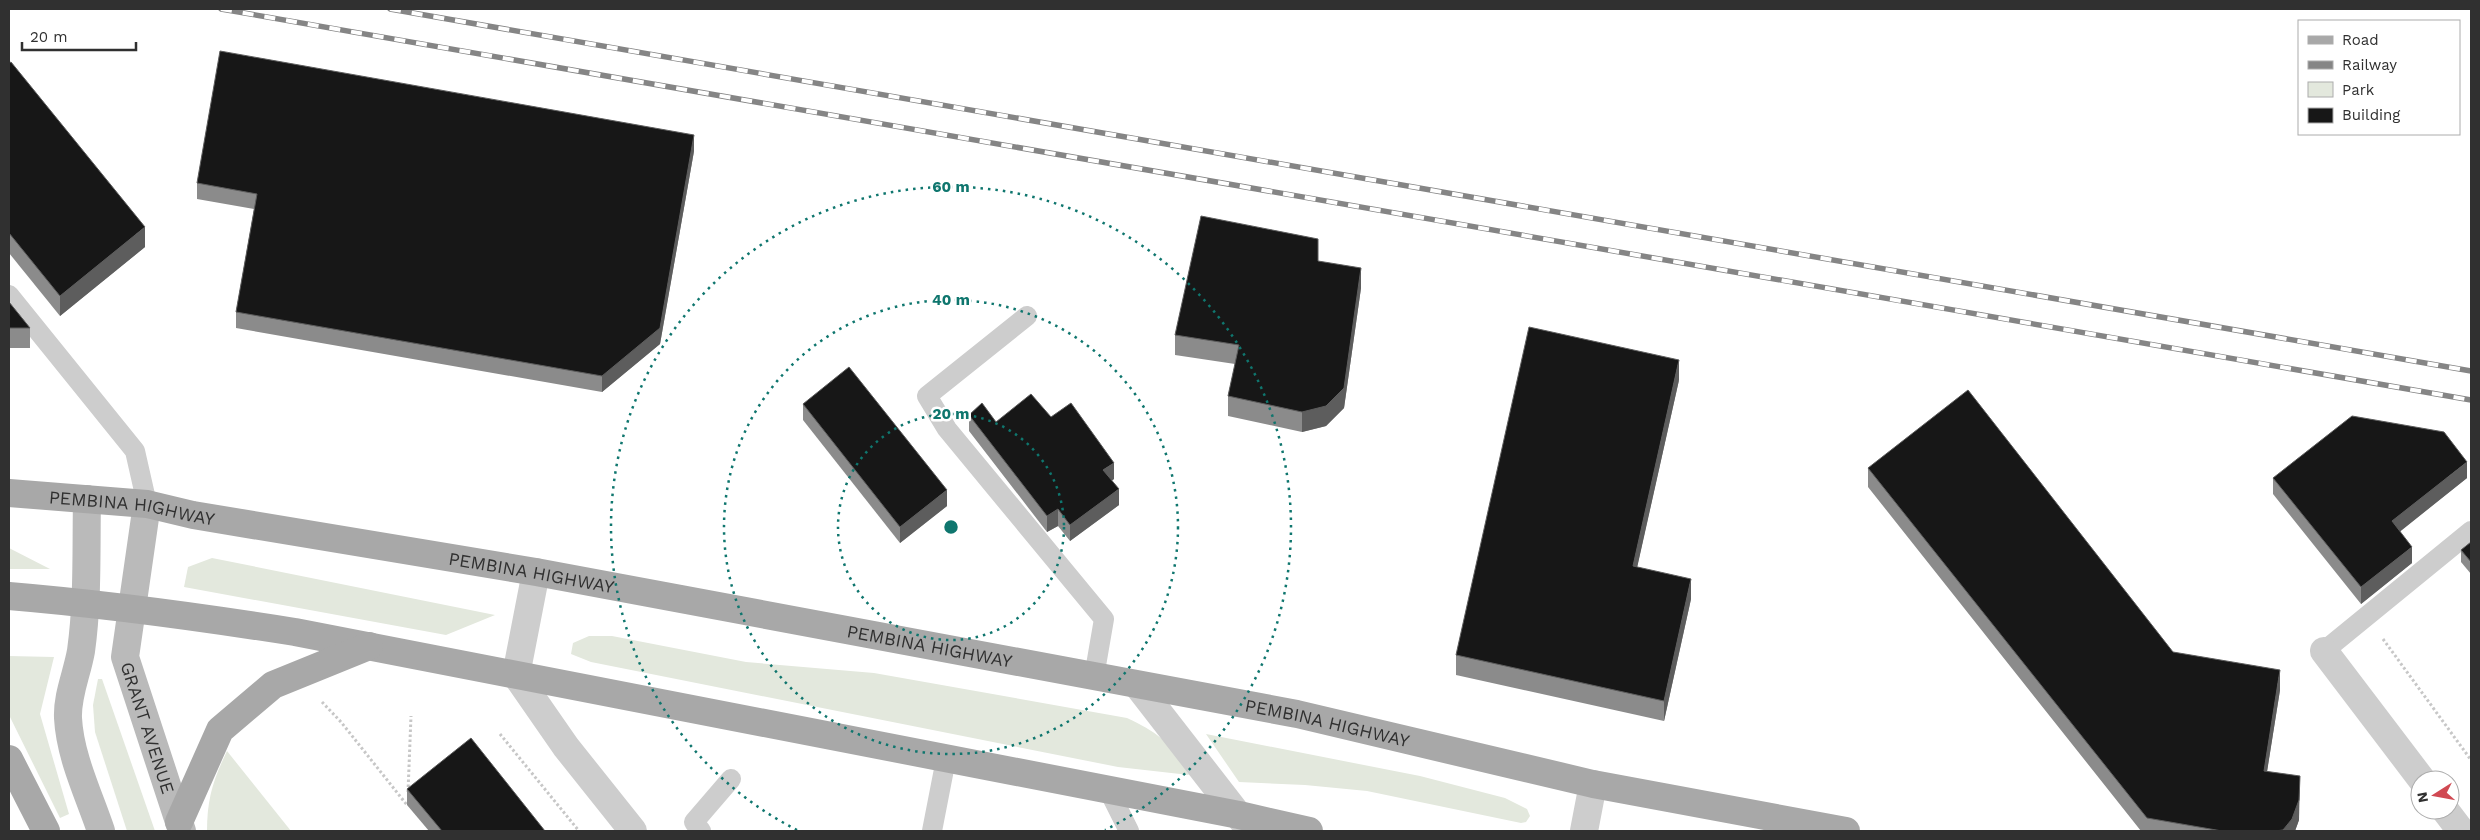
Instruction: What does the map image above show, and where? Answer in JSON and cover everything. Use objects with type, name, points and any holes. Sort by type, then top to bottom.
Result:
[{"type":"main road","name":"PEMBINA HIGHWAY","points":[[9,493],[147,504],[193,515],[536,572],[1138,686],[1297,714],[1593,784],[1846,831]]},
{"type":"main road","points":[[88,499],[85,602],[80,652],[70,695],[68,718],[74,751],[101,831]]},
{"type":"main road","name":"GRANT AVENUE","points":[[147,504],[130,609],[125,657],[180,827]]},
{"type":"main road","points":[[9,596],[85,602],[173,613],[369,646],[1108,789],[1245,823],[1309,831]]},
{"type":"main road","points":[[180,827],[220,730],[274,685],[369,646]]},
{"type":"main road","points":[[9,758],[46,831]]},
{"type":"street","points":[[536,572],[516,675],[566,747],[632,831]]},
{"type":"street","points":[[2324,651],[2414,770]]},
{"type":"street","points":[[1138,686],[1245,823]]},
{"type":"street","points":[[1584,831],[1593,784]]},
{"type":"street","points":[[2453,820],[2461,831]]},
{"type":"lane","points":[[9,294],[135,451],[147,504]]},
{"type":"lane","points":[[1027,316],[927,396],[947,429],[1104,619],[1094,677]]},
{"type":"lane","points":[[2324,651],[2471,531]]},
{"type":"lane","points":[[932,831],[946,759]]},
{"type":"lane","points":[[701,831],[694,822],[731,779]]},
{"type":"lane","points":[[1108,789],[1128,831]]},
{"type":"path","points":[[2367,617],[2471,760]]},
{"type":"path","points":[[318,698],[341,722],[407,805],[411,716]]},
{"type":"path","points":[[500,734],[579,831]]},
{"type":"green space","points":[[9,548],[50,569],[9,569]]},
{"type":"green space","points":[[212,558],[495,615],[446,635],[184,587],[188,567]]},
{"type":"green space","points":[[589,636],[612,636],[746,662],[874,673],[1127,718],[1164,740],[1189,775],[1118,767],[591,662],[571,654],[573,643]]},
{"type":"green space","points":[[9,656],[54,657],[40,714],[69,814],[60,818],[9,715]]},
{"type":"green space","points":[[98,679],[102,679],[155,831],[127,831],[95,732],[93,705]]},
{"type":"green space","points":[[1206,734],[1420,776],[1505,798],[1527,809],[1530,816],[1526,822],[1521,823],[1367,791],[1305,785],[1239,782]]},
{"type":"green space","points":[[227,751],[291,831],[207,831],[208,809],[212,790]]},
{"type":"building","points":[[220,51],[694,135],[660,328],[602,376],[236,312],[257,194],[197,183]]},
{"type":"building","points":[[11,62],[145,227],[60,296],[9,233],[9,63]]},
{"type":"building","points":[[1201,216],[1318,239],[1318,261],[1361,268],[1344,388],[1326,406],[1302,412],[1228,396],[1239,345],[1175,335]]},
{"type":"building","points":[[9,302],[30,328],[9,328]]},
{"type":"building","points":[[1529,327],[1679,360],[1633,566],[1691,579],[1664,701],[1456,655]]},
{"type":"building","points":[[849,367],[947,490],[900,527],[803,404]]},
{"type":"building","points":[[1968,390],[2173,652],[2280,670],[2264,771],[2300,776],[2299,800],[2292,819],[2283,830],[2222,831],[2147,818],[1868,468]]},
{"type":"building","points":[[1031,394],[1051,417],[1071,403],[1114,463],[1103,470],[1119,489],[1070,525],[1058,509],[1047,516],[969,415],[982,403],[996,422]]},
{"type":"building","points":[[2352,416],[2444,432],[2467,462],[2392,521],[2412,547],[2361,587],[2273,478]]},
{"type":"building","points":[[2471,542],[2471,562],[2461,550]]},
{"type":"building","points":[[471,738],[545,831],[442,831],[407,789]]},
{"type":"railway","points":[[221,9],[2471,400]]},
{"type":"railway","points":[[390,9],[2471,371]]}]
